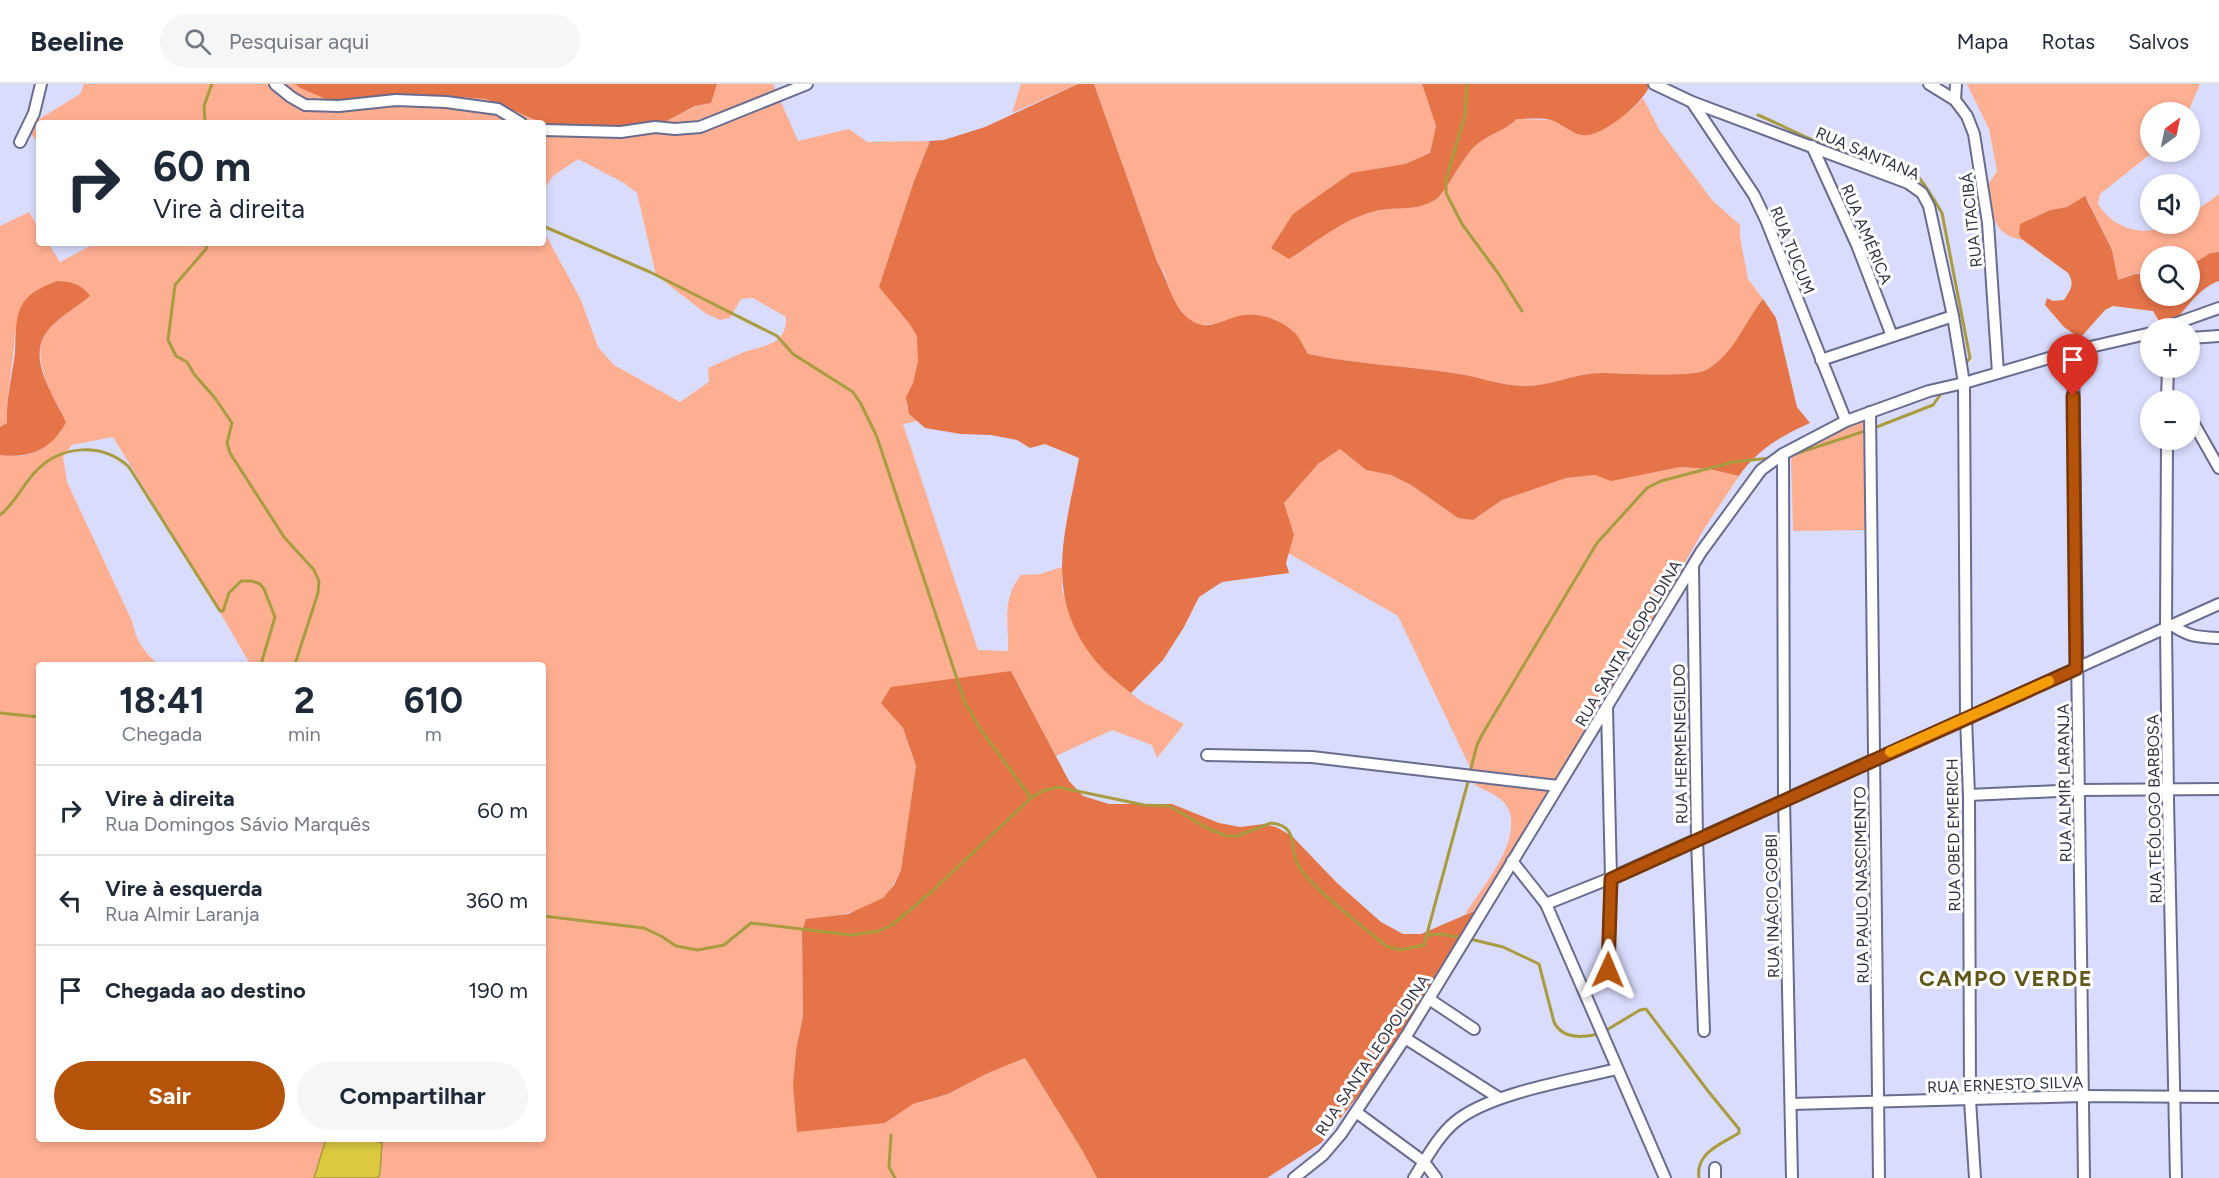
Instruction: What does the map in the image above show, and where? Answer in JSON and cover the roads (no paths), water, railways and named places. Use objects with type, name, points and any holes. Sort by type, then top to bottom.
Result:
[{"type":"street","points":[[20,142],[34,113],[41,84]]},
{"type":"street","points":[[276,84],[305,105],[339,106],[396,100],[446,102],[498,110],[516,120]]},
{"type":"street","points":[[546,130],[621,132],[655,127],[675,129],[700,127],[807,84]]},
{"type":"street","name":"RUA SANTANA","points":[[1654,84],[1692,102],[1898,178],[1916,187],[1929,206],[1953,316],[1964,383]]},
{"type":"street","name":"RUA ITACIBÁ","points":[[1929,84],[1955,100],[1967,116],[1974,134],[1988,223],[1998,374]]},
{"type":"street","points":[[1955,100],[1956,84]]},
{"type":"street","name":"RUA TUCUM","points":[[1692,102],[1754,195],[1766,219],[1846,421]]},
{"type":"street","name":"RUA AMÉRICA","points":[[1812,146],[1857,245],[1892,336]]},
{"type":"street","points":[[2191,318],[2219,308]]},
{"type":"street","points":[[1821,360],[1953,316]]},
{"type":"street","points":[[2200,337],[2219,336]]},
{"type":"street","name":"RUA SANTA LEOPOLDINA","points":[[1299,1177],[1341,1134],[1405,1038],[1693,565],[1753,478],[1770,462],[1783,454],[1846,421],[1929,390],[1998,374],[2073,351],[2140,338]]},
{"type":"street","name":"RUA ALMIR LARANJA","points":[[2073,351],[2084,1178]]},
{"type":"street","name":"RUA OBED EMERICH","points":[[1964,383],[1970,1100],[1975,1178]]},
{"type":"street","name":"RUA PAULO NASCIMENTO","points":[[1870,412],[1879,1178]]},
{"type":"street","points":[[2200,433],[2217,460]]},
{"type":"street","name":"RUA TEÓLOGO BARBOSA","points":[[2167,450],[2168,789],[2176,1178]]},
{"type":"street","name":"RUA INÁCIO GOBBI","points":[[1783,454],[1784,799],[1792,1178]]},
{"type":"street","name":"RUA HERMENEGILDO","points":[[1693,565],[1697,839],[1704,1031]]},
{"type":"street","points":[[1546,904],[1611,879],[2219,604]]},
{"type":"street","points":[[2169,626],[2194,637],[2219,638]]},
{"type":"street","points":[[1607,708],[1611,879],[1608,970]]},
{"type":"street","points":[[1207,755],[1312,757],[1558,786]]},
{"type":"street","points":[[1969,795],[2079,790],[2219,789]]},
{"type":"street","points":[[1512,861],[1546,904],[1665,1178]]},
{"type":"street","points":[[1429,999],[1474,1029]]},
{"type":"street","points":[[1405,1038],[1499,1098]]},
{"type":"street","points":[[1414,1178],[1454,1123],[1499,1098],[1617,1069]]},
{"type":"street","name":"RUA ERNESTO SILVA","points":[[1791,1104],[2083,1096],[2219,1097]]},
{"type":"street","points":[[1356,1112],[1424,1162],[1436,1178]]},
{"type":"waterway","points":[[205,120],[204,106],[212,84]]},
{"type":"waterway","points":[[1467,84],[1465,115],[1446,180],[1446,193],[1462,224],[1498,273],[1522,311]]},
{"type":"waterway","points":[[1758,115],[1836,149],[1900,162],[1916,174],[1942,213],[1970,358],[1964,365]]},
{"type":"waterway","points":[[546,227],[650,272],[777,336],[793,354],[853,392],[877,437],[965,703],[981,730],[1031,798]]},
{"type":"waterway","points":[[206,246],[175,285],[168,340],[176,356],[187,362],[232,423],[227,443],[230,453],[284,537],[314,570],[319,581],[318,593],[296,662]]},
{"type":"waterway","points":[[1874,428],[1933,405],[1943,391]]},
{"type":"waterway","points":[[1789,456],[1868,430]]},
{"type":"waterway","points":[[0,515],[36,471],[57,456],[69,452],[94,450],[118,459],[129,467],[220,611],[223,611],[229,593],[241,581],[252,581],[260,584],[264,589],[275,617],[262,662]]},
{"type":"waterway","points":[[1470,772],[1477,745],[1483,733],[1597,543],[1647,488],[1661,481],[1733,462],[1770,458]]},
{"type":"waterway","points":[[0,713],[36,717]]},
{"type":"waterway","points":[[546,916],[644,928],[676,946],[698,950],[724,945],[751,923],[851,935],[879,931],[892,925],[929,894],[1031,798],[1043,791],[1058,787],[1144,805],[1169,806],[1209,829],[1227,836],[1237,836],[1271,823],[1280,825],[1290,833],[1295,858],[1305,875],[1386,946],[1400,950],[1424,945],[1469,778]]},
{"type":"waterway","points":[[1427,935],[1440,934],[1463,938]]},
{"type":"waterway","points":[[1470,939],[1503,947],[1539,964],[1554,1022],[1558,1028],[1573,1036],[1599,1034]]},
{"type":"waterway","points":[[1605,1031],[1640,1010],[1646,1009],[1739,1129],[1739,1133],[1717,1145],[1705,1156],[1699,1169],[1699,1178]]},
{"type":"waterway","points":[[891,1135],[889,1167],[895,1178]]},
{"type":"district","name":"CAMPO VERDE","points":[[2006,978]]}]
